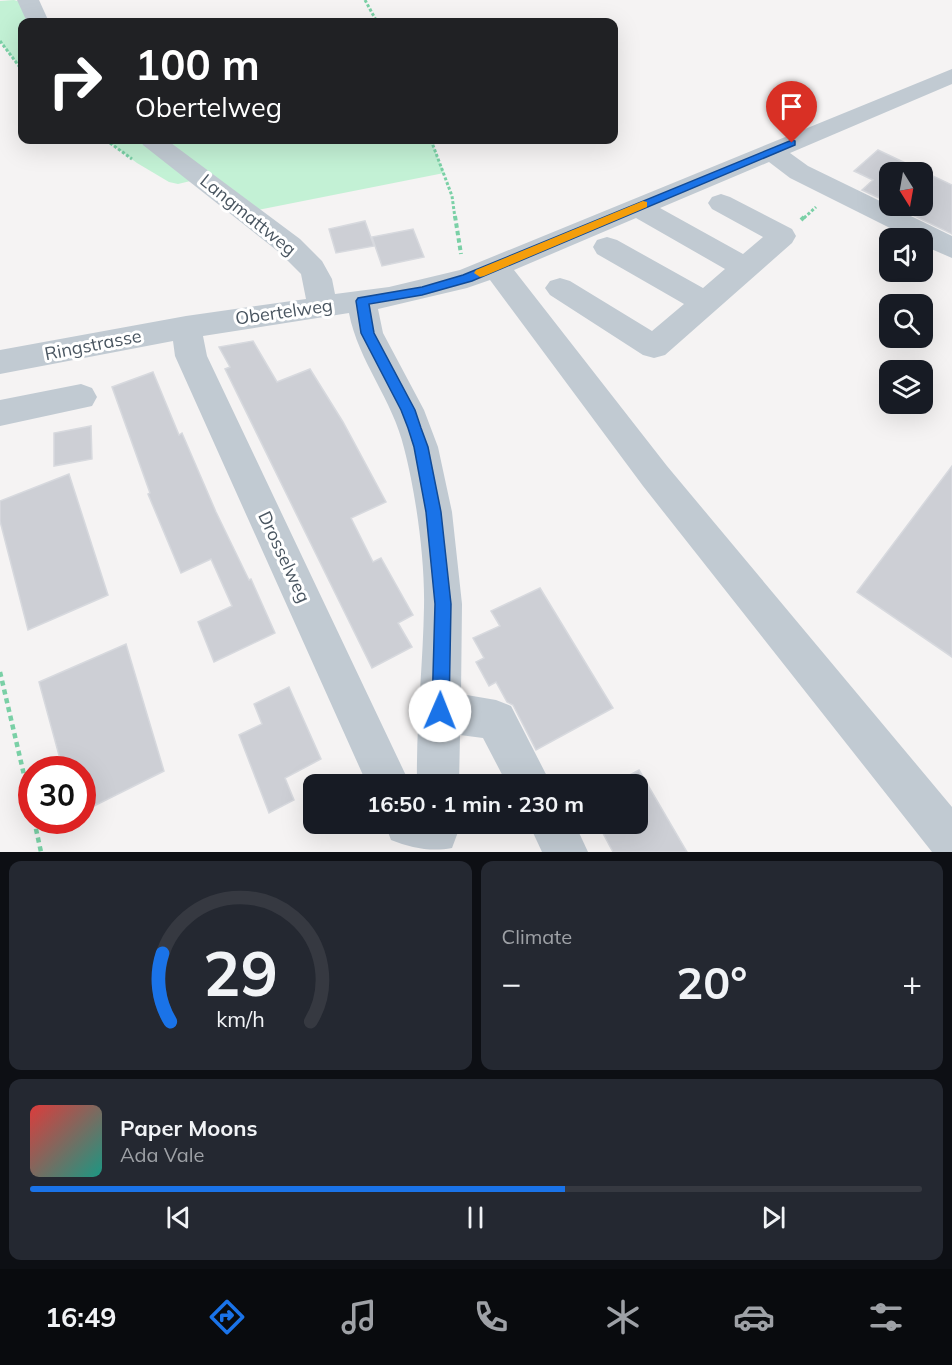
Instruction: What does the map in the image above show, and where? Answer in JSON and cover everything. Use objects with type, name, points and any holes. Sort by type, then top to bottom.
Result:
[{"type":"street","name":"Obertelweg","points":[[186,327],[422,291],[482,272],[952,76]]},
{"type":"street","name":"Langmattweg","points":[[157,144],[290,246],[312,268],[318,279],[322,306]]},
{"type":"street","points":[[772,152],[799,172],[952,248]]},
{"type":"street","points":[[560,288],[654,347],[782,236],[721,203]]},
{"type":"street","points":[[638,207],[746,268]]},
{"type":"street","points":[[607,247],[705,303]]},
{"type":"street","points":[[482,272],[655,476],[952,842]]},
{"type":"street","points":[[362,301],[368,333],[408,410],[421,447],[434,512],[443,604],[438,774]]},
{"type":"street","name":"Ringstrasse","points":[[0,362],[186,327]]},
{"type":"street","name":"Drosselweg","points":[[186,327],[191,356],[384,774]]},
{"type":"street","points":[[0,413],[81,397]]},
{"type":"street","points":[[440,711],[496,720],[525,774]]},
{"type":"street","points":[[556,834],[566,852]]},
{"type":"path","points":[[365,0],[374,18]]},
{"type":"path","points":[[0,41],[18,65]]},
{"type":"path","points":[[432,144],[482,272]]},
{"type":"path","points":[[782,236],[836,190]]},
{"type":"path","points":[[0,675],[19,756]]},
{"type":"path","points":[[37,834],[41,852]]},
{"type":"green space","points":[[14,0],[30,5],[36,18],[18,18],[18,65],[0,41],[0,1]]},
{"type":"green space","points":[[111,144],[433,144],[444,173],[248,212],[203,178],[178,184],[169,182]]},
{"type":"building","points":[[878,150],[903,162],[879,162],[879,198],[862,190],[873,180],[854,171]]},
{"type":"building","points":[[933,176],[952,185],[952,234],[915,216],[933,216]]},
{"type":"building","points":[[365,221],[374,246],[336,253],[329,229]]},
{"type":"building","points":[[413,229],[424,257],[382,266],[372,237]]},
{"type":"building","points":[[253,341],[277,382],[310,369],[343,422],[386,502],[351,518],[373,562],[381,558],[413,615],[398,623],[412,647],[372,668],[225,369],[230,367],[219,347]]},
{"type":"building","points":[[153,372],[179,435],[182,433],[216,512],[249,580],[251,579],[275,633],[214,662],[198,622],[232,606],[211,559],[181,573],[148,494],[150,493],[112,387]]},
{"type":"building","points":[[91,426],[92,459],[54,466],[54,433]]},
{"type":"building","points":[[952,466],[952,657],[857,592]]},
{"type":"building","points":[[69,474],[108,595],[28,630],[0,521],[0,501]]},
{"type":"building","points":[[540,588],[613,708],[536,750],[513,705],[507,702],[496,682],[489,686],[476,662],[484,658],[473,638],[500,626],[491,611]]},
{"type":"building","points":[[126,644],[164,771],[96,805],[96,756],[59,756],[39,682]]},
{"type":"building","points":[[289,687],[321,759],[285,778],[294,800],[269,813],[239,735],[262,724],[254,704]]},
{"type":"building","points":[[648,785],[687,852],[613,852],[603,834],[648,834]]},
{"type":"slow traffic","points":[[480,273],[643,205]]},
{"type":"route","points":[[440,711],[443,604],[434,512],[421,447],[408,410],[368,333],[362,301],[422,291],[467,278],[792,143]]}]
